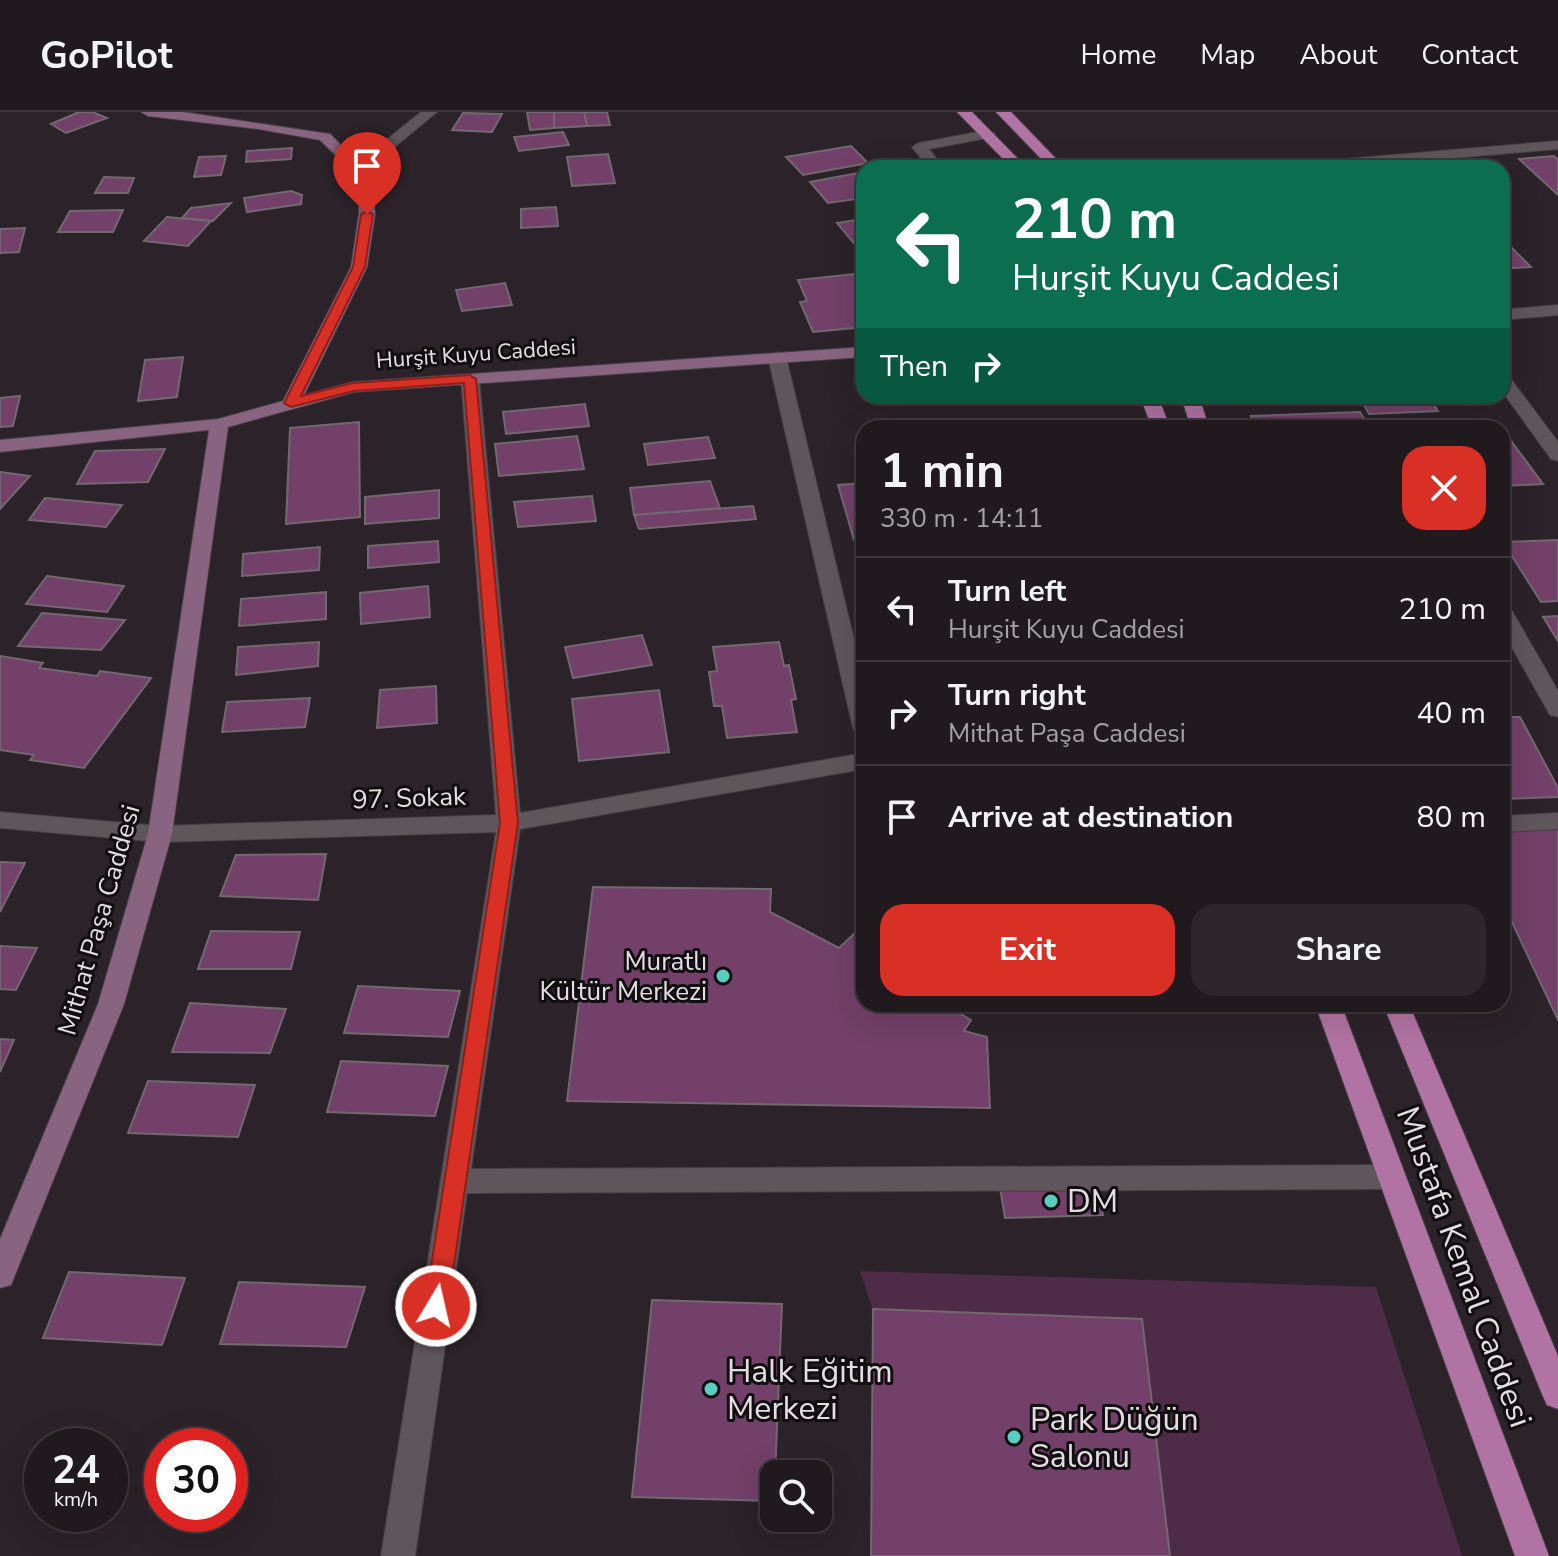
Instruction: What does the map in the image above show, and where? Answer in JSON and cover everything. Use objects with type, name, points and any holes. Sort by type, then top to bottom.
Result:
[{"type":"main road","points":[[964,112],[1012,160]]},
{"type":"main road","points":[[1003,112],[1050,160]]},
{"type":"main road","name":"Mustafa Kemal Caddesi","points":[[1331,1012],[1532,1556]]},
{"type":"main road","name":"Mustafa Kemal Caddesi","points":[[1399,1012],[1558,1394]]},
{"type":"street","points":[[148,112],[325,137],[365,176]]},
{"type":"street","points":[[291,403],[359,267],[367,214],[365,176],[381,151],[430,112]]},
{"type":"street","points":[[930,160],[919,147],[988,134]]},
{"type":"street","points":[[1380,160],[1558,145]]},
{"type":"street","points":[[1510,314],[1558,310]]},
{"type":"street","name":"Hurşit Kuyu Caddesi","points":[[0,446],[219,424],[353,387],[856,352]]},
{"type":"street","points":[[777,357],[856,694]]},
{"type":"street","points":[[398,1556],[509,823],[470,379]]},
{"type":"street","points":[[1510,390],[1558,455]]},
{"type":"street","name":"Mithat Paşa Caddesi","points":[[0,1275],[111,1004],[160,834],[219,424]]},
{"type":"street","points":[[1510,625],[1558,710]]},
{"type":"street","name":"97. Sokak","points":[[0,820],[160,834],[509,823],[856,762]]},
{"type":"street","points":[[1510,824],[1558,821]]},
{"type":"street","points":[[455,1181],[1392,1177]]},
{"type":"shaded area","points":[[860,1271],[1376,1287],[1462,1556],[871,1556],[873,1310]]},
{"type":"building","points":[[79,112],[92,112],[107,118],[66,133],[51,124]]},
{"type":"building","points":[[527,112],[554,112],[554,128],[530,130]]},
{"type":"building","points":[[554,112],[584,112],[587,126],[554,128]]},
{"type":"building","points":[[584,112],[607,112],[610,125],[587,126]]},
{"type":"building","points":[[463,113],[502,114],[492,132],[452,130]]},
{"type":"building","points":[[563,132],[569,145],[519,151],[514,137]]},
{"type":"building","points":[[851,146],[865,160],[856,160],[856,165],[803,175],[786,157]]},
{"type":"building","points":[[292,148],[291,159],[246,162],[247,151]]},
{"type":"building","points":[[608,154],[615,183],[572,186],[567,157]]},
{"type":"building","points":[[226,156],[221,175],[194,177],[199,157]]},
{"type":"building","points":[[1554,156],[1558,160],[1558,195],[1519,159]]},
{"type":"building","points":[[856,173],[856,199],[828,203],[810,182]]},
{"type":"building","points":[[104,177],[134,178],[128,193],[95,193]]},
{"type":"building","points":[[291,191],[302,195],[301,204],[247,212],[244,198]]},
{"type":"building","points":[[231,203],[213,221],[182,218],[191,208]]},
{"type":"building","points":[[556,207],[558,226],[521,228],[521,209]]},
{"type":"building","points":[[123,210],[113,232],[58,232],[70,211]]},
{"type":"building","points":[[167,217],[211,221],[188,246],[144,241]]},
{"type":"building","points":[[856,220],[856,246],[837,223]]},
{"type":"building","points":[[25,228],[19,252],[0,253],[0,229]]},
{"type":"building","points":[[1510,246],[1531,267],[1510,268]]},
{"type":"building","points":[[856,274],[856,328],[813,332],[800,302],[807,301],[798,280]]},
{"type":"building","points":[[505,283],[512,305],[462,311],[456,290]]},
{"type":"building","points":[[183,357],[177,397],[138,401],[145,360]]},
{"type":"building","points":[[20,396],[13,426],[0,427],[0,398]]},
{"type":"building","points":[[585,404],[589,426],[506,434],[503,412]]},
{"type":"building","points":[[1363,404],[1433,404],[1438,411],[1369,414]]},
{"type":"building","points":[[1360,412],[1365,420],[1253,420],[1251,416]]},
{"type":"building","points":[[359,422],[360,517],[286,524],[290,428]]},
{"type":"building","points":[[577,436],[584,469],[499,476],[495,444]]},
{"type":"building","points":[[708,437],[715,458],[648,465],[644,444]]},
{"type":"building","points":[[1510,439],[1543,484],[1510,486]]},
{"type":"building","points":[[165,449],[148,482],[77,484],[95,451]]},
{"type":"building","points":[[0,472],[30,476],[0,509]]},
{"type":"building","points":[[710,481],[720,508],[634,515],[630,488]]},
{"type":"building","points":[[856,484],[856,540],[854,540],[838,485]]},
{"type":"building","points":[[439,490],[439,518],[365,524],[365,497]]},
{"type":"building","points":[[592,496],[596,521],[518,527],[514,502]]},
{"type":"building","points":[[45,498],[122,505],[106,527],[29,520]]},
{"type":"building","points":[[753,506],[756,519],[639,529],[634,515]]},
{"type":"building","points":[[1558,540],[1558,601],[1541,602],[1510,553],[1510,542]]},
{"type":"building","points":[[438,541],[439,562],[368,568],[368,546]]},
{"type":"building","points":[[320,547],[319,570],[242,576],[243,554]]},
{"type":"building","points":[[47,576],[124,586],[107,612],[26,604]]},
{"type":"building","points":[[428,586],[430,617],[361,624],[360,593]]},
{"type":"building","points":[[326,592],[326,619],[239,626],[241,599]]},
{"type":"building","points":[[42,613],[125,620],[101,650],[18,646]]},
{"type":"building","points":[[1558,616],[1558,641],[1543,617]]},
{"type":"building","points":[[642,635],[652,665],[573,678],[565,647]]},
{"type":"building","points":[[319,642],[318,666],[236,675],[238,647]]},
{"type":"building","points":[[779,642],[784,666],[789,665],[796,699],[791,700],[797,732],[727,738],[722,706],[714,706],[709,672],[717,671],[713,647]]},
{"type":"building","points":[[0,656],[43,663],[39,668],[97,676],[100,671],[151,678],[84,768],[30,760],[34,755],[0,750]]},
{"type":"building","points":[[436,686],[437,723],[377,728],[380,690]]},
{"type":"building","points":[[659,690],[669,752],[579,761],[572,699]]},
{"type":"building","points":[[310,698],[305,727],[222,732],[227,702]]},
{"type":"building","points":[[1510,717],[1520,717],[1558,788],[1558,797],[1510,799]]},
{"type":"building","points":[[1558,827],[1558,1020],[1510,918],[1510,829]]},
{"type":"building","points":[[326,854],[318,900],[220,896],[236,855]]},
{"type":"building","points":[[0,862],[25,863],[0,912]]},
{"type":"building","name":"Muratlı Kültür Merkezi","points":[[593,887],[771,889],[770,912],[839,948],[856,932],[856,1012],[958,1012],[971,1020],[964,1031],[987,1037],[990,1108],[567,1101]]},
{"type":"building","points":[[211,931],[300,932],[291,969],[198,969]]},
{"type":"building","points":[[0,946],[37,948],[16,990],[0,989]]},
{"type":"building","points":[[358,986],[460,991],[448,1037],[344,1033]]},
{"type":"building","points":[[190,1003],[286,1009],[270,1053],[172,1052]]},
{"type":"building","points":[[0,1039],[14,1040],[0,1072]]},
{"type":"building","points":[[341,1061],[448,1066],[435,1116],[327,1112]]},
{"type":"building","points":[[148,1081],[255,1085],[238,1137],[128,1133]]},
{"type":"building","name":"DM","points":[[1097,1185],[1103,1215],[1005,1218],[1000,1188]]},
{"type":"building","points":[[69,1272],[185,1278],[162,1345],[43,1338]]},
{"type":"building","points":[[239,1282],[365,1287],[346,1347],[220,1344]]},
{"type":"building","name":"Halk Eğitim Merkezi","points":[[652,1300],[782,1304],[776,1460],[760,1460],[760,1501],[632,1497]]},
{"type":"building","name":"Park Düğün Salonu","points":[[873,1309],[1142,1319],[1170,1556],[871,1556]]},
{"type":"place","name":"Muratlı Kültür Merkezi","points":[[723,976]]},
{"type":"place","name":"DM","points":[[1051,1201]]},
{"type":"place","name":"Halk Eğitim Merkezi","points":[[711,1389]]},
{"type":"place","name":"Park Düğün Salonu","points":[[1014,1437]]},
{"type":"route","points":[[367,214],[359,267],[291,403],[353,387],[470,379],[509,823],[436,1306]]}]
